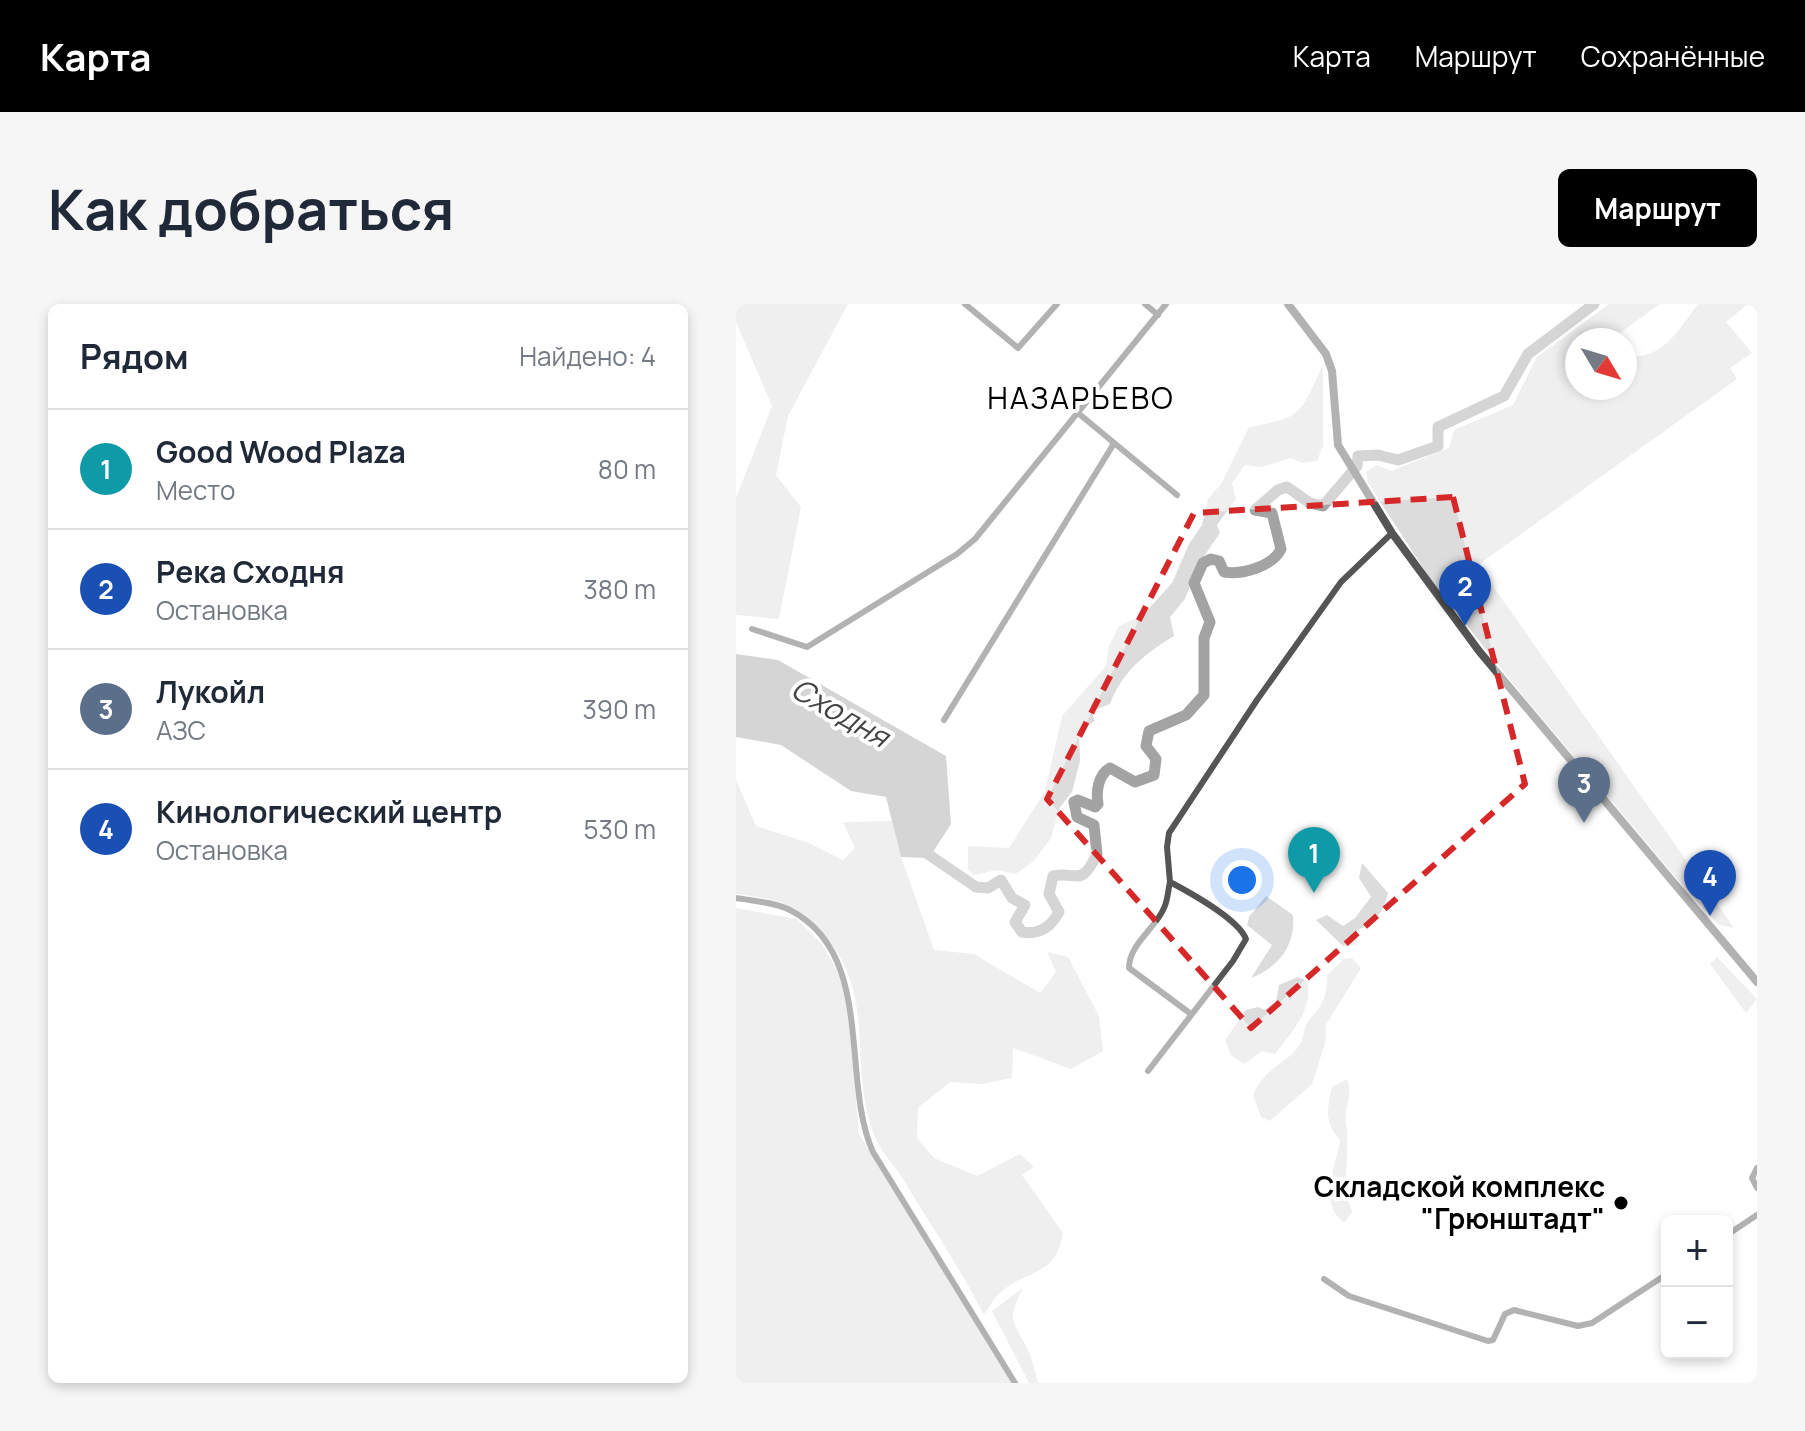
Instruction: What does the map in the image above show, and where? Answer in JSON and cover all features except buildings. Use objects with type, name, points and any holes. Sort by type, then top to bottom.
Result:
[{"type":"street","points":[[965,304],[1018,348],[1057,304]]},
{"type":"street","points":[[1145,304],[1158,315]]},
{"type":"street","points":[[752,629],[807,647],[957,554],[975,539],[1166,304]]},
{"type":"street","points":[[1288,304],[1318,340],[1332,371],[1334,428],[1349,467],[1392,533],[1495,672],[1757,982]]},
{"type":"street","points":[[1078,413],[1177,495]]},
{"type":"street","points":[[944,720],[1113,445]]},
{"type":"street","points":[[1191,1014],[1129,968],[1129,960],[1139,942],[1164,909],[1170,882],[1169,833],[1341,582],[1392,533]]},
{"type":"street","points":[[1148,1071],[1246,939],[1245,934],[1194,895],[1170,882]]},
{"type":"street","points":[[736,898],[789,910],[805,921],[833,956],[849,994],[862,1128],[873,1152],[1015,1383]]},
{"type":"street","points":[[1757,1168],[1752,1178],[1757,1188]]},
{"type":"street","points":[[1733,1231],[1757,1215]]},
{"type":"street","points":[[1324,1279],[1349,1296],[1488,1341],[1493,1340],[1505,1314],[1514,1310],[1578,1326],[1592,1323],[1661,1278]]},
{"type":"highlighted area","points":[[1453,497],[1525,784],[1251,1028],[1047,799],[1194,513]]},
{"type":"shaded area","points":[[736,304],[848,304],[788,416],[776,475],[801,507],[779,619],[736,615],[736,498],[772,406],[736,322]]},
{"type":"shaded area","points":[[1609,304],[1660,304],[1627,328],[1576,328]]},
{"type":"shaded area","points":[[1698,304],[1748,304],[1726,322],[1752,353],[1730,368],[1737,379],[1478,565],[1734,928],[1719,925],[1694,899],[1519,691],[1431,580],[1368,483],[1366,472],[1377,465],[1391,471],[1449,448],[1454,430],[1513,405],[1537,357],[1565,336],[1565,400],[1637,400],[1637,356],[1649,354],[1668,342]]},
{"type":"shaded area","points":[[1323,365],[1323,446],[1317,461],[1302,463],[1291,458],[1261,467],[1245,465],[1232,483],[1236,499],[1217,525],[1220,533],[1198,565],[1185,599],[1170,617],[1174,636],[1136,664],[1121,682],[1110,704],[1091,711],[1095,721],[1079,730],[1080,761],[1072,792],[1060,807],[1051,838],[1034,861],[1016,874],[997,870],[974,875],[968,870],[968,846],[1009,848],[1045,791],[1062,716],[1106,666],[1109,646],[1119,626],[1143,615],[1172,583],[1189,544],[1202,525],[1208,499],[1221,484],[1249,427],[1281,420],[1298,411]]},
{"type":"shaded area","points":[[736,780],[756,826],[809,843],[843,860],[855,848],[843,822],[892,821],[901,857],[934,950],[974,954],[1040,993],[1056,972],[1047,952],[1068,957],[1099,1016],[1103,1051],[1071,1069],[1013,1048],[1012,1078],[981,1084],[950,1082],[918,1108],[917,1138],[934,1158],[977,1176],[1020,1154],[1034,1167],[1022,1175],[1063,1233],[1059,1248],[1047,1266],[1009,1286],[997,1296],[984,1315],[945,1246],[876,1139],[867,1113],[863,1087],[857,1009],[852,984],[841,960],[825,936],[796,909],[764,898],[736,894]]},
{"type":"shaded area","points":[[1362,863],[1388,893],[1377,916],[1357,930],[1357,944],[1344,947],[1316,920],[1327,915],[1343,926],[1355,918],[1371,897],[1359,878]]},
{"type":"shaded area","points":[[1266,896],[1293,915],[1292,936],[1284,954],[1270,968],[1251,978],[1272,945],[1247,925],[1249,917]]},
{"type":"shaded area","points":[[736,908],[797,919],[822,944],[846,987],[859,1134],[1012,1383],[736,1383]]},
{"type":"shaded area","points":[[1717,957],[1757,999],[1746,1013],[1710,964]]},
{"type":"shaded area","points":[[1352,958],[1361,968],[1326,1025],[1326,1040],[1312,1084],[1270,1121],[1261,1117],[1253,1095],[1259,1084],[1300,1044],[1307,1022],[1323,1000],[1327,975],[1344,959]]},
{"type":"shaded area","points":[[1298,977],[1307,981],[1307,1001],[1300,1020],[1275,1054],[1262,1051],[1244,1064],[1231,1055],[1225,1040],[1246,1010],[1258,1007],[1265,1010],[1276,1001],[1279,985]]},
{"type":"shaded area","points":[[1347,1079],[1346,1178],[1352,1212],[1344,1223],[1331,1205],[1330,1184],[1340,1140],[1331,1127],[1328,1109],[1332,1087]]},
{"type":"shaded area","points":[[1023,1288],[1013,1318],[1030,1355],[1038,1383],[1029,1383],[992,1311]]},
{"type":"water","points":[[736,654],[778,660],[946,756],[951,824],[929,858],[901,857],[886,797],[851,791],[781,745],[736,737]]},
{"type":"waterway","name":"Сходня","points":[[919,848],[976,887],[988,888],[1001,880],[1012,898],[1025,905],[1015,922],[1022,932],[1039,931],[1048,926],[1059,912],[1049,894],[1053,876],[1083,875],[1097,854],[1094,825],[1077,817],[1074,802],[1078,800],[1095,807],[1098,804],[1100,779],[1110,768],[1135,782],[1154,775],[1156,759],[1146,746],[1149,731],[1186,715],[1204,695],[1204,638],[1210,622],[1194,583],[1203,563],[1211,559],[1219,561],[1224,572],[1232,573],[1264,565],[1281,549],[1272,513],[1255,510],[1278,490],[1287,487],[1310,503],[1323,506],[1357,466],[1358,456],[1378,455],[1398,460],[1438,446],[1438,427],[1504,396],[1528,354],[1594,304]]},
{"type":"place","name":"Река Сходня","points":[[1465,626]]},
{"type":"place","name":"Лукойл","points":[[1584,823]]},
{"type":"place","name":"Good Wood Plaza","points":[[1314,893]]},
{"type":"place","name":"Кинологический центр","points":[[1710,916]]},
{"type":"place","name":"Складской комплекс \"Грюнштадт\"","points":[[1621,1203]]},
{"type":"district","name":"НАЗАРЬЕВО","points":[[1081,399]]}]
